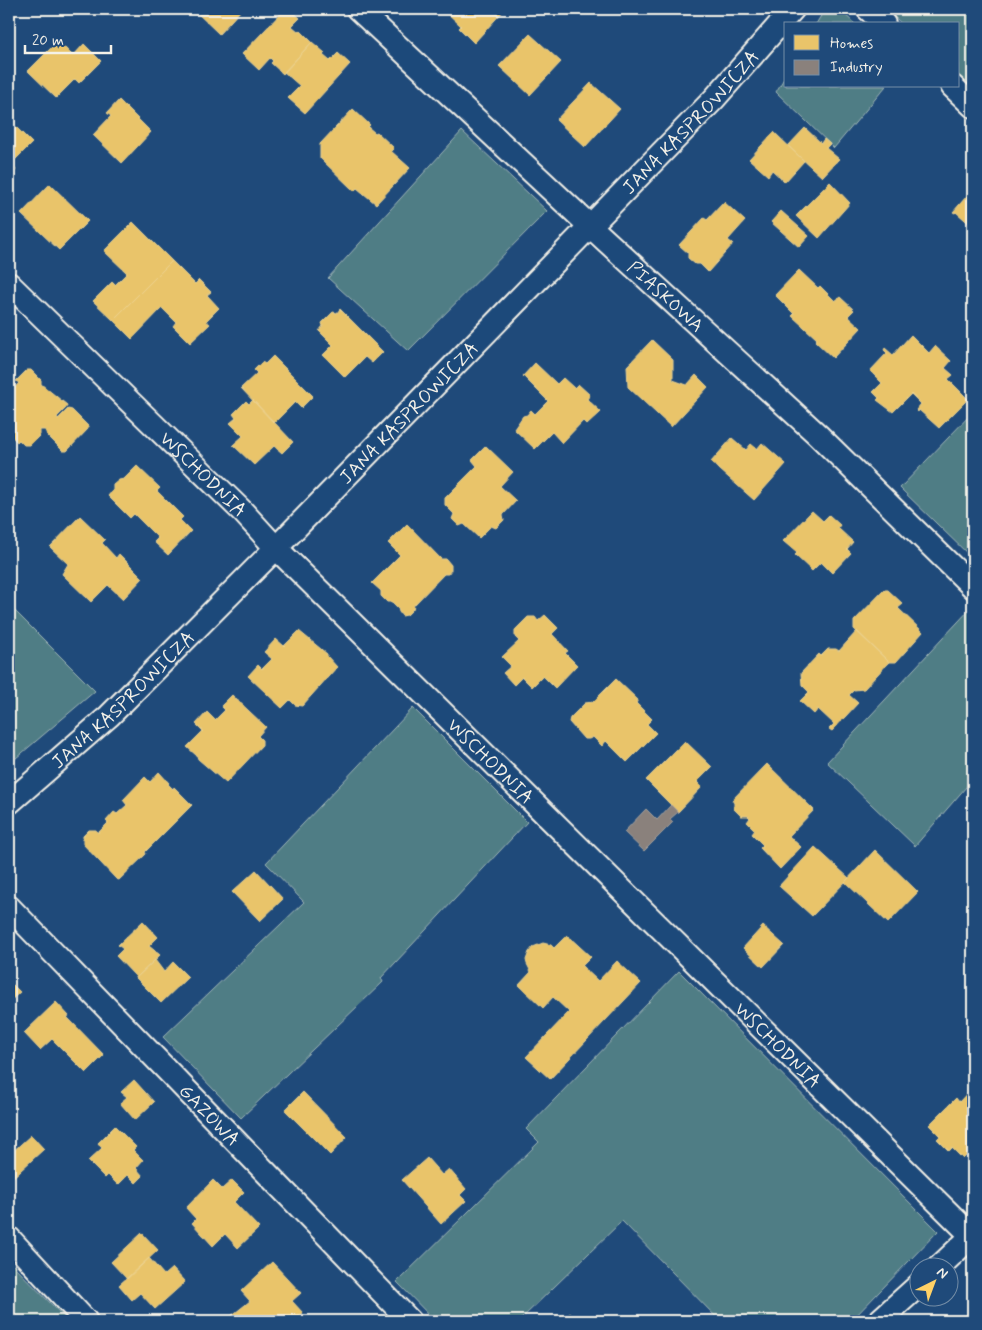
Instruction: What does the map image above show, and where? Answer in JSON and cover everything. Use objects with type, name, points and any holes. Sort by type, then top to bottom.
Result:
[{"type":"street","name":"PIASKOWA","points":[[358,9],[591,227],[818,435],[973,587]]},
{"type":"street","name":"JANA KASPROWICZA","points":[[9,803],[110,716],[276,548],[714,99],[793,9]]},
{"type":"street","points":[[868,9],[882,22]]},
{"type":"street","points":[[954,88],[973,106]]},
{"type":"street","name":"WSCHODNIA","points":[[9,284],[973,1236]]},
{"type":"street","name":"GAZOWA","points":[[9,906],[410,1321]]},
{"type":"street","points":[[949,1258],[973,1236]]},
{"type":"street","points":[[9,1238],[86,1321]]},
{"type":"street","points":[[879,1321],[910,1293]]},
{"type":"green space","points":[[825,9],[839,9],[853,22],[817,22]]},
{"type":"green space","points":[[886,9],[973,9],[973,90],[960,78],[960,22],[900,22]]},
{"type":"green space","points":[[784,78],[784,88],[884,88],[834,148],[776,92]]},
{"type":"green space","points":[[462,131],[547,211],[408,351],[328,278]]},
{"type":"green space","points":[[973,412],[973,559],[900,488]]},
{"type":"green space","points":[[9,605],[95,691],[9,764]]},
{"type":"green space","points":[[972,607],[973,779],[915,846],[827,762]]},
{"type":"green space","points":[[413,708],[527,822],[381,978],[383,982],[241,1118],[163,1037],[304,902],[266,863]]},
{"type":"green space","points":[[679,971],[938,1231],[851,1321],[720,1321],[622,1221],[519,1321],[435,1321],[397,1282],[539,1142],[526,1129]]},
{"type":"green space","points":[[9,1261],[68,1321],[9,1321]]},
{"type":"building: Homes","points":[[193,9],[242,9],[219,34]]},
{"type":"building: Homes","points":[[285,9],[290,9],[300,18],[292,26],[299,32],[301,31],[312,42],[283,74],[271,63],[273,61],[270,58],[259,70],[242,54]]},
{"type":"building: Homes","points":[[443,9],[505,9],[474,43],[459,28],[461,26]]},
{"type":"building: Homes","points":[[530,34],[561,62],[530,95],[499,66]]},
{"type":"building: Homes","points":[[58,41],[73,56],[84,44],[101,61],[79,83],[75,79],[56,98],[28,71]]},
{"type":"building: Homes","points":[[312,42],[325,53],[323,55],[330,61],[338,53],[350,64],[305,113],[288,98],[300,86],[284,72]]},
{"type":"building: Homes","points":[[591,83],[620,109],[585,147],[556,120]]},
{"type":"building: Homes","points":[[119,100],[151,132],[122,163],[93,135],[111,116],[107,113]]},
{"type":"building: Homes","points":[[353,109],[370,125],[368,127],[375,133],[377,132],[394,148],[391,151],[410,168],[376,204],[357,188],[354,191],[320,158],[320,144]]},
{"type":"building: Homes","points":[[9,120],[32,143],[11,164],[16,170],[9,178]]},
{"type":"building: Homes","points":[[805,128],[821,143],[824,139],[830,144],[826,148],[839,159],[822,177],[788,146]]},
{"type":"building: Homes","points":[[774,132],[804,161],[785,182],[772,170],[768,176],[749,159]]},
{"type":"building: Homes","points":[[830,182],[850,203],[819,238],[796,216]]},
{"type":"building: Homes","points":[[50,184],[88,221],[59,250],[21,214]]},
{"type":"building: Homes","points":[[973,189],[973,227],[956,212],[953,212]]},
{"type":"building: Homes","points":[[724,202],[745,221],[728,240],[733,244],[708,272],[700,264],[695,264],[688,258],[688,253],[679,245],[704,218],[707,220]]},
{"type":"building: Homes","points":[[781,211],[809,236],[799,247],[771,222]]},
{"type":"building: Homes","points":[[133,222],[172,261],[113,320],[93,301],[112,282],[115,285],[127,273],[104,251]]},
{"type":"building: Homes","points":[[172,261],[195,284],[199,280],[211,292],[207,295],[219,308],[206,321],[210,324],[190,343],[173,326],[176,322],[162,308],[132,339],[113,320]]},
{"type":"building: Homes","points":[[799,270],[818,288],[820,286],[835,301],[840,297],[854,310],[848,316],[861,328],[833,358],[815,341],[817,339],[792,316],[794,314],[775,295]]},
{"type":"building: Homes","points":[[340,309],[383,352],[372,363],[365,357],[345,377],[323,355],[333,345],[319,331],[323,326],[322,323],[333,312],[337,313]]},
{"type":"building: Homes","points":[[911,335],[929,353],[935,346],[951,361],[945,368],[953,375],[948,379],[968,399],[939,428],[919,410],[918,412],[916,410],[921,404],[911,394],[893,412],[877,400],[879,398],[873,392],[882,383],[870,371],[887,353],[884,350],[885,348],[893,355]]},
{"type":"building: Homes","points":[[652,340],[673,360],[673,380],[687,385],[696,375],[708,387],[671,427],[628,387],[627,366]]},
{"type":"building: Homes","points":[[273,356],[313,396],[301,408],[295,402],[274,423],[241,388],[257,373],[254,370],[262,362],[265,364]]},
{"type":"building: Homes","points":[[535,363],[557,384],[563,378],[574,388],[578,384],[590,395],[587,399],[601,412],[587,425],[583,421],[562,443],[552,432],[535,449],[514,429],[523,416],[527,415],[531,410],[535,414],[548,401],[523,376]]},
{"type":"building: Homes","points":[[27,370],[31,370],[41,380],[41,384],[67,405],[57,417],[58,419],[68,409],[72,410],[88,426],[88,429],[67,451],[63,451],[47,435],[45,430],[40,430],[40,435],[30,445],[24,445],[19,440],[17,442],[9,433],[9,394],[19,383],[16,381]]},
{"type":"building: Homes","points":[[253,400],[293,442],[282,453],[274,446],[254,465],[233,445],[243,436],[230,423],[236,418],[233,414],[246,401],[249,404]]},
{"type":"building: Homes","points":[[732,438],[746,450],[751,444],[757,449],[762,443],[786,464],[754,500],[711,462]]},
{"type":"building: Homes","points":[[486,446],[513,472],[500,486],[516,501],[503,515],[504,520],[496,528],[491,526],[479,538],[464,524],[459,526],[452,519],[454,514],[445,505],[445,498],[477,466],[472,460]]},
{"type":"building: Homes","points":[[137,466],[160,488],[157,491],[183,517],[180,520],[191,531],[168,555],[154,542],[158,538],[134,514],[130,518],[108,496],[113,490],[113,485],[119,480],[124,479]]},
{"type":"building: Homes","points":[[812,511],[823,521],[829,515],[840,525],[838,528],[853,542],[847,549],[851,553],[832,573],[821,562],[812,571],[795,555],[797,553],[783,541]]},
{"type":"building: Homes","points":[[80,516],[105,540],[102,543],[116,558],[119,554],[143,578],[123,599],[108,585],[91,602],[62,574],[68,564],[50,547]]},
{"type":"building: Homes","points":[[407,524],[441,559],[446,559],[451,565],[451,570],[448,574],[444,574],[414,605],[407,615],[402,616],[398,608],[392,602],[387,602],[381,596],[381,591],[372,583],[400,555],[388,543]]},
{"type":"building: Homes","points":[[884,590],[888,590],[903,604],[898,608],[923,632],[896,662],[889,662],[854,629],[854,621]]},
{"type":"building: Homes","points":[[545,615],[558,628],[552,634],[568,651],[565,653],[577,665],[555,688],[543,676],[532,687],[522,677],[514,685],[503,673],[511,666],[502,657],[519,641],[515,637],[515,630],[528,617],[535,617],[538,621]]},
{"type":"building: Homes","points":[[299,631],[327,654],[337,667],[302,706],[295,705],[290,700],[282,708],[248,676],[258,665],[262,669],[272,659],[264,652],[276,639],[284,646]]},
{"type":"building: Homes","points":[[857,631],[889,662],[864,689],[854,690],[849,695],[858,703],[832,731],[829,729],[834,724],[818,709],[814,714],[800,701],[809,692],[802,685],[801,673],[819,654],[821,656],[828,649],[839,651]]},
{"type":"building: Homes","points":[[616,679],[638,700],[636,703],[652,719],[647,724],[656,733],[627,762],[606,741],[602,746],[593,737],[584,739],[569,722],[570,718],[585,703],[593,702]]},
{"type":"building: Homes","points":[[232,695],[266,727],[258,736],[262,740],[262,745],[226,783],[187,747],[203,731],[196,724],[207,712],[215,720],[225,710],[221,706]]},
{"type":"building: Homes","points":[[685,741],[712,767],[697,782],[702,787],[678,812],[646,780]]},
{"type":"building: Homes","points":[[767,764],[814,810],[789,836],[801,847],[780,869],[760,848],[763,845],[752,834],[755,830],[747,822],[750,818],[748,816],[741,816],[734,809],[732,800]]},
{"type":"building: Homes","points":[[159,772],[173,789],[174,787],[192,805],[145,852],[146,854],[119,880],[116,879],[83,844],[83,836],[89,830],[96,830],[98,833],[108,823],[106,821],[114,812],[117,814],[127,805],[123,800],[145,777],[150,782]]},
{"type":"building: Homes","points":[[815,847],[849,878],[812,916],[779,886]]},
{"type":"building: Homes","points":[[875,850],[918,892],[888,923],[845,882]]},
{"type":"building: Homes","points":[[256,870],[283,899],[260,921],[232,892]]},
{"type":"building: Homes","points":[[143,921],[158,937],[149,946],[160,955],[136,978],[116,956],[123,949],[118,945]]},
{"type":"building: Homes","points":[[763,926],[784,945],[763,967],[743,948]]},
{"type":"building: Homes","points":[[567,935],[591,957],[582,966],[598,981],[617,961],[641,983],[550,1079],[526,1057],[569,1012],[553,997],[543,1008],[519,985],[531,972],[526,960],[533,947],[543,943],[554,948]]},
{"type":"building: Homes","points":[[155,960],[164,972],[173,962],[188,977],[161,1003],[136,978]]},
{"type":"building: Homes","points":[[9,981],[20,992],[9,1002]]},
{"type":"building: Homes","points":[[56,1002],[69,1016],[67,1017],[104,1055],[86,1073],[52,1039],[40,1050],[24,1033]]},
{"type":"building: Homes","points":[[134,1080],[154,1102],[135,1120],[120,1103],[127,1097],[121,1092]]},
{"type":"building: Homes","points":[[973,1087],[973,1149],[963,1159],[952,1148],[949,1151],[937,1139],[940,1136],[929,1125],[956,1098],[959,1102]]},
{"type":"building: Homes","points":[[303,1092],[347,1137],[330,1155],[285,1110]]},
{"type":"building: Homes","points":[[115,1126],[136,1147],[133,1150],[143,1160],[136,1168],[143,1176],[136,1183],[128,1175],[118,1185],[108,1175],[105,1178],[88,1161],[102,1148],[98,1143]]},
{"type":"building: Homes","points":[[31,1135],[44,1149],[9,1181],[9,1155]]},
{"type":"building: Homes","points":[[427,1158],[442,1175],[449,1169],[466,1189],[460,1195],[466,1201],[441,1224],[402,1180]]},
{"type":"building: Homes","points":[[213,1180],[222,1189],[232,1180],[244,1192],[234,1202],[259,1228],[238,1248],[225,1234],[213,1246],[192,1223],[196,1219],[186,1208]]},
{"type":"building: Homes","points":[[142,1233],[158,1250],[127,1279],[111,1262]]},
{"type":"building: Homes","points":[[149,1258],[164,1275],[172,1268],[185,1282],[155,1309],[140,1293],[132,1300],[119,1285]]},
{"type":"building: Homes","points":[[272,1262],[301,1293],[292,1301],[303,1313],[297,1321],[225,1321],[250,1301],[241,1291]]},
{"type":"building: Homes","points":[[570,1313],[577,1321],[562,1321]]},
{"type":"building: Industry","points":[[671,805],[678,812],[670,819],[673,822],[644,851],[624,832],[646,809],[657,820]]}]
